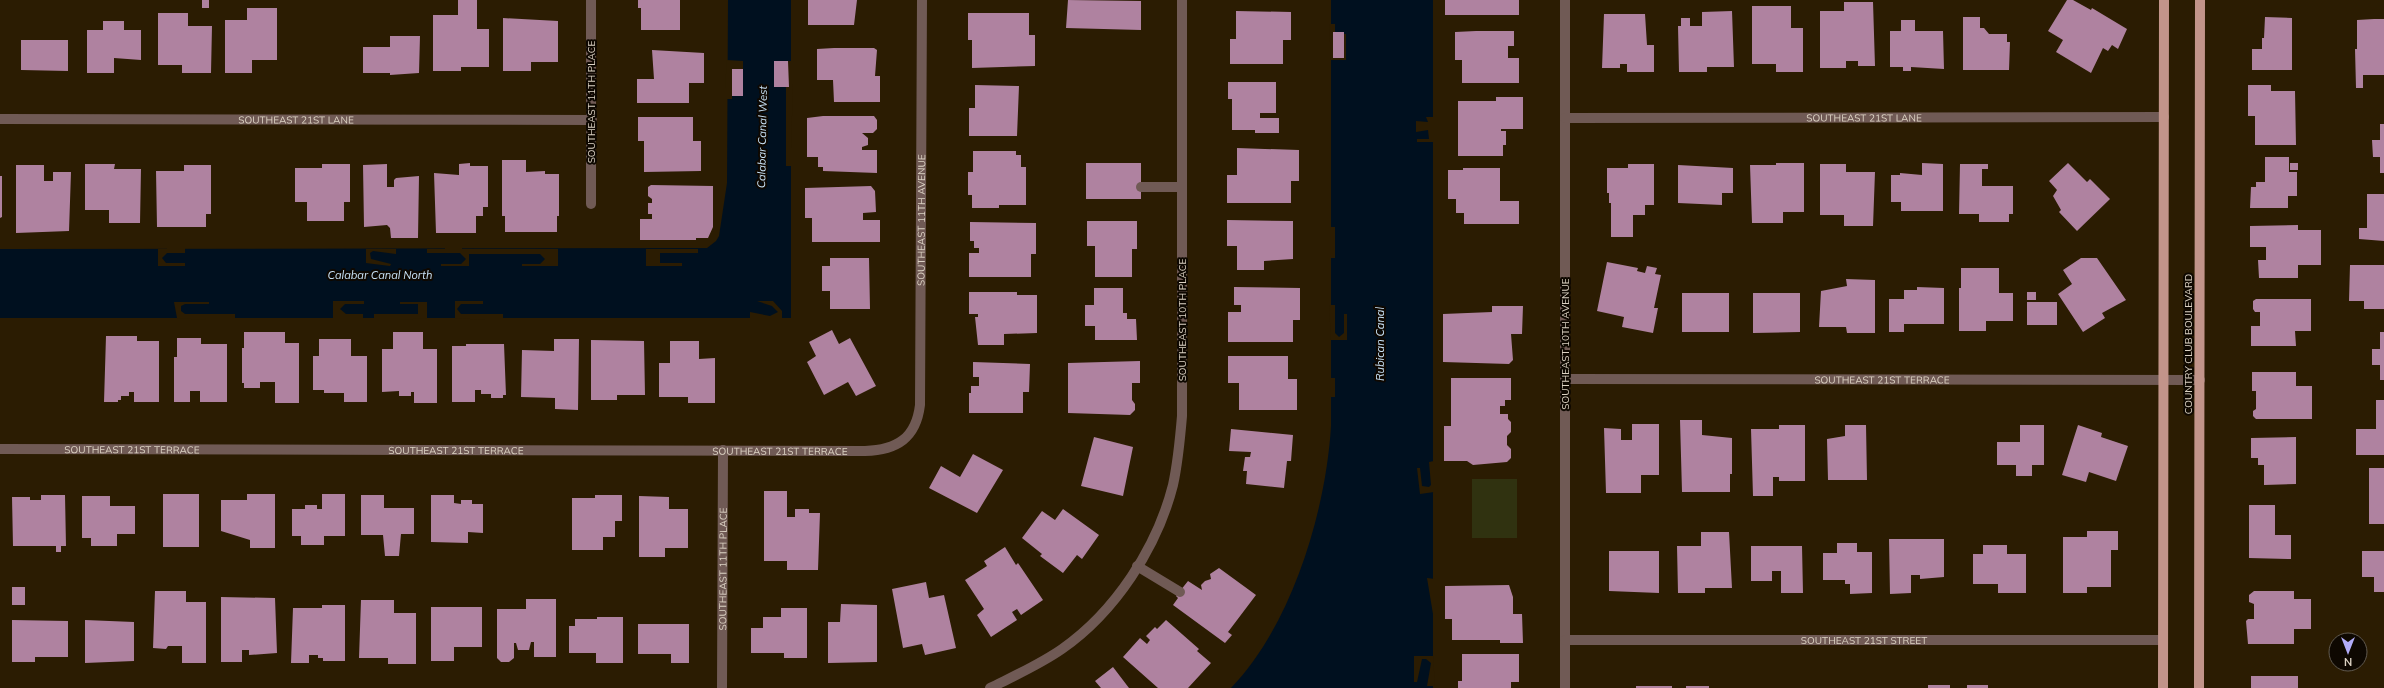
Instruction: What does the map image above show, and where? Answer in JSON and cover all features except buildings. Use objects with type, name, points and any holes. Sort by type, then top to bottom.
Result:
[{"type":"main road","points":[[2163,688],[2164,0]]},
{"type":"main road","name":"COUNTRY CLUB BOULEVARD","points":[[2199,688],[2200,0]]},
{"type":"street","name":"SOUTHEAST 11TH PLACE","points":[[591,0],[591,204]]},
{"type":"street","name":"SOUTHEAST 11TH AVENUE","points":[[908,437],[916,424],[920,405],[922,0]]},
{"type":"street","name":"SOUTHEAST 10TH PLACE","points":[[990,688],[1030,668],[1062,649],[1097,618],[1137,566],[1147,549],[1170,496],[1180,449],[1182,379],[1182,0]]},
{"type":"street","name":"SOUTHEAST 10TH AVENUE","points":[[1565,0],[1565,688]]},
{"type":"street","name":"SOUTHEAST 21ST LANE","points":[[1565,118],[2164,117]]},
{"type":"street","name":"SOUTHEAST 21ST LANE","points":[[0,119],[592,120]]},
{"type":"street","points":[[1141,187],[1182,188]]},
{"type":"street","name":"SOUTHEAST 21ST TERRACE","points":[[1565,379],[2200,380]]},
{"type":"street","name":"SOUTHEAST 21ST TERRACE","points":[[0,449],[875,451],[893,446],[908,437]]},
{"type":"street","name":"SOUTHEAST 11TH PLACE","points":[[722,688],[723,450]]},
{"type":"street","points":[[1137,566],[1180,592]]},
{"type":"street","name":"SOUTHEAST 21ST STREET","points":[[1565,640],[2163,640]]},
{"type":"green space","points":[[1472,479],[1517,479],[1517,538],[1472,538]]},
{"type":"water","points":[[728,0],[791,0],[791,318],[0,318],[0,249],[707,248],[716,241],[719,236],[727,183]]},
{"type":"water","name":"Rubican Canal","points":[[1331,0],[1433,0],[1433,688],[1231,688],[1253,662],[1272,632],[1288,600],[1302,565],[1313,530],[1322,494],[1328,459],[1331,426]]},
{"type":"pier","points":[[1329,24],[1335,24],[1335,54],[1343,34],[1346,34],[1346,60],[1331,60]]},
{"type":"pier","points":[[727,60],[743,61],[743,71],[732,71],[732,99],[727,99],[727,88],[725,88]]},
{"type":"pier","points":[[786,61],[791,61],[791,84],[793,84],[791,148],[793,148],[793,166],[786,166]]},
{"type":"pier","points":[[1426,117],[1434,117],[1434,142],[1417,142],[1417,139],[1429,139],[1428,130],[1416,132],[1416,121],[1428,122]]},
{"type":"pier","points":[[1329,227],[1335,227],[1335,258],[1331,258],[1331,279],[1329,279]]},
{"type":"pier","points":[[167,247],[185,247],[185,253],[167,253],[162,258],[166,263],[185,263],[185,266],[158,266],[158,249],[167,249]]},
{"type":"pier","points":[[445,247],[462,247],[462,249],[558,249],[558,266],[522,266],[522,264],[540,264],[545,259],[540,254],[469,254],[469,266],[441,266],[441,264],[461,264],[466,259],[460,253],[427,253],[427,249],[445,249]]},
{"type":"pier","points":[[366,249],[396,249],[396,254],[373,251],[370,253],[371,259],[391,264],[390,266],[366,263]]},
{"type":"pier","points":[[646,249],[698,249],[698,253],[660,253],[660,263],[682,263],[682,266],[646,266]]},
{"type":"pier","points":[[333,301],[364,301],[364,304],[345,304],[340,309],[346,314],[363,314],[363,318],[333,318]]},
{"type":"pier","points":[[455,301],[483,301],[483,304],[461,304],[457,309],[461,314],[503,314],[503,318],[485,318],[485,320],[455,318]]},
{"type":"pier","points":[[757,301],[773,301],[782,311],[782,318],[750,318],[750,312],[770,316],[778,312],[772,306]]},
{"type":"pier","points":[[174,302],[209,302],[209,304],[185,304],[181,306],[181,311],[185,314],[235,314],[235,318],[206,318],[205,320],[177,318]]},
{"type":"pier","points":[[400,302],[427,302],[427,318],[399,320],[399,318],[374,318],[374,314],[418,314],[418,304],[400,304]]},
{"type":"pier","points":[[1329,305],[1335,305],[1335,333],[1339,337],[1344,333],[1344,314],[1347,314],[1347,340],[1331,340]]},
{"type":"pier","points":[[1329,352],[1331,352],[1331,378],[1335,378],[1335,397],[1329,397]]},
{"type":"pier","points":[[1434,461],[1434,492],[1420,494],[1417,468],[1420,468],[1422,486],[1429,487],[1431,485],[1429,462]]},
{"type":"pier","points":[[1427,578],[1435,579],[1435,630],[1433,630],[1433,614]]},
{"type":"pier","points":[[1414,656],[1433,656],[1435,686],[1427,686],[1431,663],[1426,659],[1422,659],[1417,682],[1414,682]]},
{"type":"water label","name":"Calabar Canal West","points":[[762,137]]},
{"type":"water label","name":"Calabar Canal North","points":[[380,275]]}]
